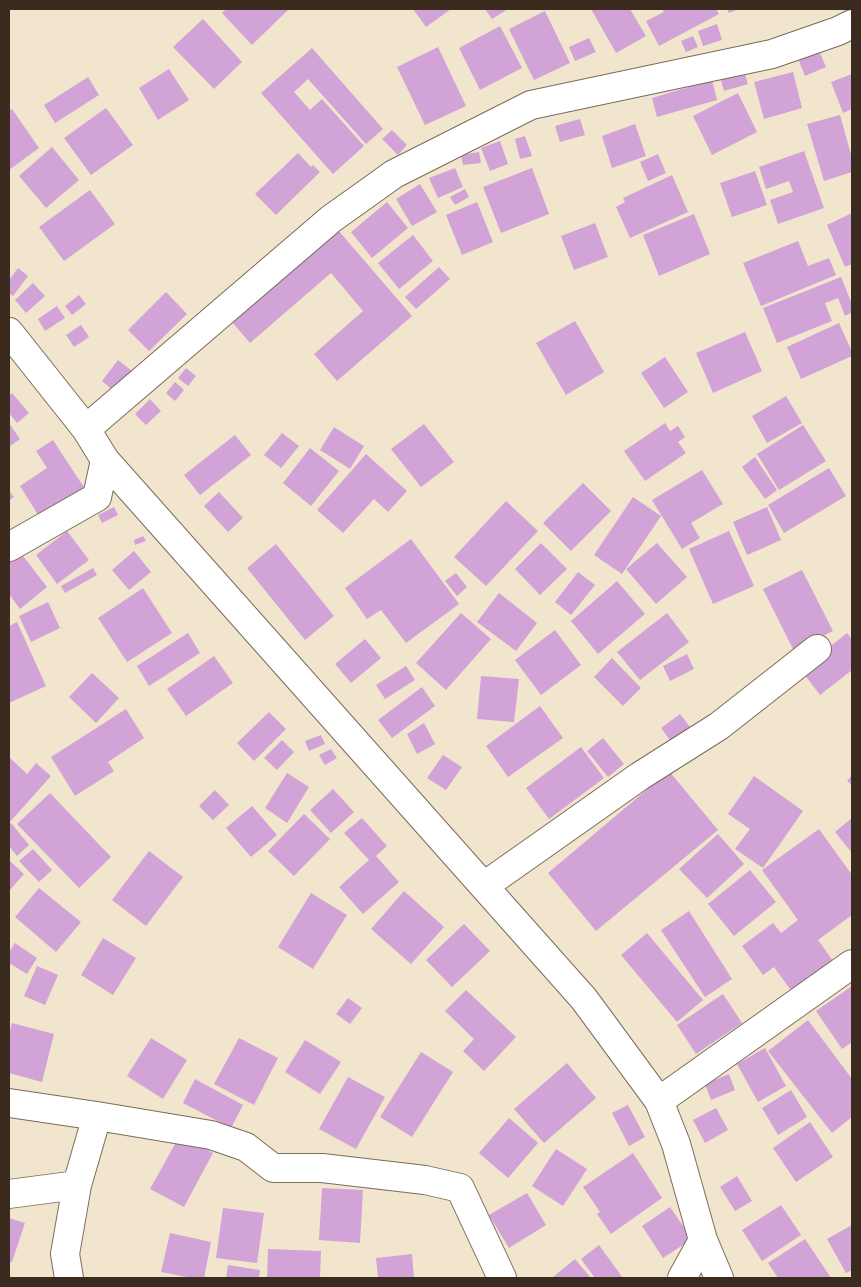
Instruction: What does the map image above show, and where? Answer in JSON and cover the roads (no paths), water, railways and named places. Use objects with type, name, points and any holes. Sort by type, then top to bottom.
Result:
[{"type":"street","points":[[86,429],[331,219],[394,174],[531,105],[772,54],[838,31],[852,24]]},
{"type":"street","points":[[9,332],[86,429],[105,460],[584,999],[659,1101],[676,1144],[703,1240],[719,1278]]},
{"type":"street","points":[[9,546],[97,498],[105,460]]},
{"type":"street","points":[[484,886],[640,776],[718,726],[817,649]]},
{"type":"street","points":[[659,1101],[852,964]]},
{"type":"street","points":[[9,1103],[211,1136],[246,1147],[273,1168],[322,1168],[425,1180],[460,1188],[502,1278]]},
{"type":"street","points":[[69,1278],[65,1254],[77,1185],[97,1116]]},
{"type":"street","points":[[9,1194],[77,1185]]},
{"type":"street","points":[[682,1278],[703,1240]]}]
